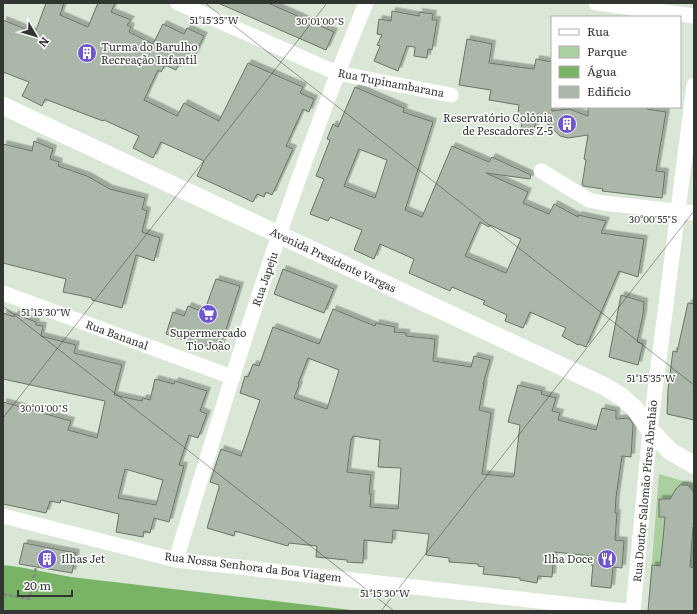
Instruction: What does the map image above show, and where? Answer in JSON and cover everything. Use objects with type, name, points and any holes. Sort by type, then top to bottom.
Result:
[{"type":"street","name":"Rua Tupinambarana","points":[[178,3],[336,73],[451,95]]},
{"type":"street","name":"Rua Japeju","points":[[176,560],[232,377],[280,234],[336,73],[366,3]]},
{"type":"street","points":[[596,3],[694,16]]},
{"type":"street","name":"Rua Doutor Salomão Pires Abrahão","points":[[633,611],[650,430],[694,85]]},
{"type":"street","name":"Avenida Presidente Vargas","points":[[3,106],[604,386],[622,397],[635,409],[650,430],[670,451],[694,465]]},
{"type":"street","points":[[540,171],[589,200],[603,203],[694,213]]},
{"type":"street","name":"Rua Bananal","points":[[3,293],[232,377]]},
{"type":"street","name":"Rua Nossa Senhora da Boa Viagem","points":[[3,516],[176,560],[626,611]]},
{"type":"path","points":[[3,594],[29,599],[36,567]]},
{"type":"green space","points":[[659,474],[694,484],[694,611],[648,611]]},
{"type":"water","points":[[3,565],[71,577],[359,611],[3,611]]},
{"type":"building","points":[[46,3],[64,3],[60,15],[88,27],[98,3],[115,3],[111,12],[131,20],[127,25],[131,27],[129,32],[153,44],[163,24],[184,34],[187,28],[204,36],[191,62],[182,58],[176,70],[165,65],[161,72],[158,70],[144,100],[177,116],[184,103],[219,121],[248,63],[303,87],[300,93],[314,99],[309,112],[303,109],[286,146],[293,149],[272,195],[266,192],[264,197],[257,194],[253,202],[197,176],[204,161],[161,142],[153,158],[133,148],[139,136],[104,120],[103,121],[45,99],[42,106],[22,96],[29,82],[3,72],[3,20],[35,33]]},
{"type":"building","points":[[218,3],[268,3],[334,32],[326,50]]},
{"type":"building","points":[[392,11],[419,16],[419,12],[433,14],[432,20],[437,20],[432,50],[428,49],[427,58],[414,56],[415,47],[407,46],[398,71],[374,61],[380,46],[377,45],[382,35],[377,34],[379,19],[391,21]]},
{"type":"building","points":[[467,39],[492,44],[489,63],[534,69],[536,59],[551,62],[552,111],[569,109],[588,116],[588,108],[647,108],[666,112],[656,171],[665,172],[662,198],[602,191],[603,189],[583,186],[586,160],[584,159],[588,135],[568,138],[560,136],[537,114],[534,131],[521,129],[522,123],[517,122],[519,105],[489,100],[491,90],[459,85]]},
{"type":"building","points":[[355,87],[404,108],[403,112],[433,122],[405,210],[422,217],[452,146],[489,162],[492,157],[531,175],[530,179],[486,173],[528,192],[523,203],[549,214],[554,204],[578,217],[578,215],[606,221],[601,233],[644,239],[638,277],[619,271],[586,347],[579,344],[578,345],[562,336],[566,328],[530,312],[523,328],[505,321],[507,315],[483,304],[485,301],[452,287],[450,291],[409,273],[414,259],[380,244],[374,259],[354,250],[362,230],[330,217],[328,221],[310,214],[324,179],[316,176],[330,140],[327,139],[333,124],[338,127]],"holes":[[[359,149],[387,160],[375,198],[344,186]],[[480,222],[521,239],[506,273],[465,256]]]},
{"type":"building","points":[[34,141],[53,149],[50,159],[59,162],[58,166],[87,176],[110,189],[145,198],[142,209],[147,211],[142,232],[160,238],[154,261],[136,255],[122,308],[92,300],[92,298],[63,292],[66,279],[3,263],[3,144],[32,151]]},
{"type":"building","points":[[283,269],[334,289],[324,313],[274,294]]},
{"type":"building","name":"Supermercado Tio João","points":[[216,279],[240,286],[219,351],[166,334],[173,312],[184,316],[188,306],[204,312]]},
{"type":"building","points":[[621,295],[644,302],[643,315],[637,342],[643,344],[638,365],[609,357]]},
{"type":"building","points":[[688,303],[694,304],[694,420],[667,414],[668,389],[673,351],[677,352]]},
{"type":"building","points":[[333,309],[375,326],[376,323],[395,327],[394,332],[406,333],[406,336],[435,339],[433,361],[471,367],[474,356],[490,360],[483,384],[479,410],[491,413],[482,474],[514,476],[520,425],[508,422],[518,385],[542,391],[541,394],[556,398],[552,411],[560,413],[558,420],[596,430],[602,408],[616,411],[616,419],[629,418],[633,424],[631,457],[622,456],[615,513],[617,513],[615,540],[624,541],[622,568],[613,567],[611,588],[591,586],[593,565],[591,565],[592,556],[554,552],[552,577],[538,576],[537,583],[520,580],[520,578],[483,574],[484,567],[478,566],[478,564],[449,562],[449,558],[426,555],[429,534],[393,530],[392,543],[364,540],[363,563],[316,557],[317,546],[289,543],[288,546],[235,531],[234,536],[207,528],[219,488],[219,485],[210,482],[221,449],[241,456],[260,400],[240,393],[245,376],[248,377],[253,364],[259,366],[273,327],[319,344]],"holes":[[[308,358],[339,370],[327,409],[294,398]],[[353,436],[380,440],[378,467],[401,468],[398,509],[370,507],[371,494],[369,494],[371,475],[347,472],[351,439]]]},
{"type":"building","points":[[3,313],[14,317],[15,314],[36,322],[36,325],[43,326],[41,336],[76,345],[74,353],[122,365],[114,395],[142,401],[143,398],[150,400],[155,379],[174,384],[175,381],[207,391],[200,411],[207,414],[198,438],[189,435],[179,465],[184,466],[169,522],[154,518],[150,533],[144,531],[143,537],[116,532],[119,514],[61,500],[60,503],[50,501],[46,513],[3,504],[3,402],[71,421],[68,430],[97,438],[105,401],[3,379]],"holes":[[[125,469],[163,480],[156,505],[118,498]]]},
{"type":"building","points":[[680,485],[689,486],[694,494],[694,527],[690,567],[694,568],[694,611],[648,611],[652,565],[660,566],[663,539],[665,517],[659,517],[659,499],[670,499]]},
{"type":"building","name":"Ilhas Jet","points":[[24,543],[76,553],[72,573],[19,564]]},
{"type":"place","name":"Turma do Barulho Recreação Infantil","points":[[87,53]]},
{"type":"place","name":"Reservatório Colônia de Pescadores Z-5","points":[[567,124]]},
{"type":"place","name":"Supermercado Tio João","points":[[208,314]]},
{"type":"place","name":"Ilhas Jet","points":[[47,559]]},
{"type":"place","name":"Ilha Doce","points":[[607,559]]}]
